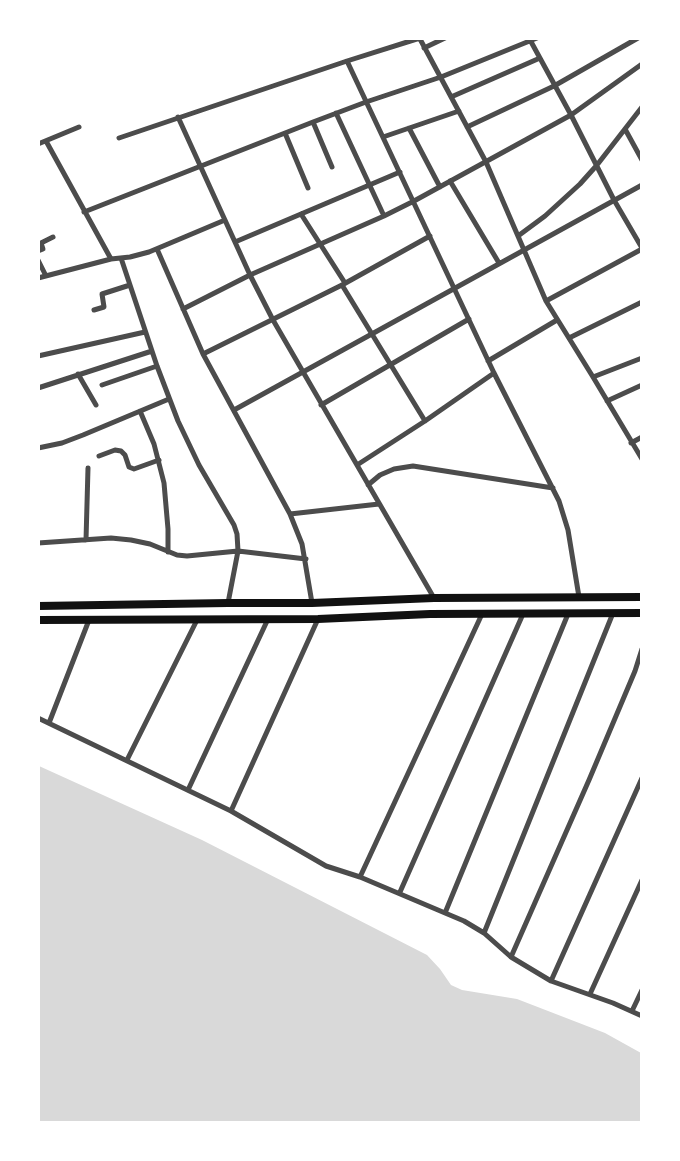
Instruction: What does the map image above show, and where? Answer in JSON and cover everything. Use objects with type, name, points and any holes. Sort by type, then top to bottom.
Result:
[{"type":"main road","points":[[38,607],[312,603],[433,598],[642,597]]},
{"type":"main road","points":[[38,620],[318,619],[642,613]]},
{"type":"street","points":[[425,48],[445,38]]},
{"type":"street","points":[[467,127],[554,86],[638,38]]},
{"type":"street","points":[[119,138],[420,39],[486,162],[546,301],[642,459]]},
{"type":"street","points":[[84,212],[533,39],[554,86],[642,249],[546,301]]},
{"type":"street","points":[[451,97],[540,58]]},
{"type":"street","points":[[347,61],[488,361],[559,501],[566,523],[579,597]]},
{"type":"street","points":[[183,309],[250,275],[414,201],[571,115],[642,64]]},
{"type":"street","points":[[518,236],[580,184],[642,107]]},
{"type":"street","points":[[383,137],[459,111]]},
{"type":"street","points":[[336,113],[384,216]]},
{"type":"street","points":[[178,117],[273,320],[433,598]]},
{"type":"street","points":[[313,122],[332,167]]},
{"type":"street","points":[[38,144],[79,127]]},
{"type":"street","points":[[409,128],[440,187]]},
{"type":"street","points":[[625,129],[642,160]]},
{"type":"street","points":[[285,133],[308,188]]},
{"type":"street","points":[[46,141],[111,259]]},
{"type":"street","points":[[235,242],[400,172]]},
{"type":"street","points":[[450,181],[499,263]]},
{"type":"street","points":[[234,410],[642,185]]},
{"type":"street","points":[[301,214],[425,421]]},
{"type":"street","points":[[38,278],[111,259],[139,255],[225,220]]},
{"type":"street","points":[[203,354],[344,284],[430,236]]},
{"type":"street","points":[[38,251],[43,249],[41,243],[53,237]]},
{"type":"street","points":[[157,249],[203,354],[290,514],[306,559],[312,603]]},
{"type":"street","points":[[121,258],[169,399],[199,464],[234,525],[239,542],[228,603]]},
{"type":"street","points":[[38,260],[46,276]]},
{"type":"street","points":[[94,310],[104,307],[103,294],[130,285]]},
{"type":"street","points":[[569,338],[642,302]]},
{"type":"street","points":[[321,405],[468,319]]},
{"type":"street","points":[[488,361],[557,320]]},
{"type":"street","points":[[38,356],[145,332]]},
{"type":"street","points":[[38,388],[152,351]]},
{"type":"street","points":[[593,377],[642,358]]},
{"type":"street","points":[[102,385],[157,366]]},
{"type":"street","points":[[357,465],[494,373]]},
{"type":"street","points":[[78,374],[96,405]]},
{"type":"street","points":[[607,401],[642,385]]},
{"type":"street","points":[[38,448],[62,443],[169,399]]},
{"type":"street","points":[[141,411],[159,460],[167,506],[168,552]]},
{"type":"street","points":[[631,443],[642,438]]},
{"type":"street","points":[[99,456],[115,450],[121,451],[134,469],[159,460]]},
{"type":"street","points":[[368,485],[380,475],[394,469],[413,466],[552,488]]},
{"type":"street","points":[[86,540],[88,468]]},
{"type":"street","points":[[290,514],[379,504]]},
{"type":"street","points":[[38,543],[111,538],[150,544],[187,556],[238,551],[306,559]]},
{"type":"street","points":[[484,933],[612,613]]},
{"type":"street","points":[[360,877],[482,614]]},
{"type":"street","points":[[400,892],[523,614]]},
{"type":"street","points":[[445,913],[568,614]]},
{"type":"street","points":[[188,790],[268,619]]},
{"type":"street","points":[[231,811],[318,619]]},
{"type":"street","points":[[49,723],[89,620]]},
{"type":"street","points":[[127,760],[197,620]]},
{"type":"street","points":[[511,957],[589,780],[642,649]]},
{"type":"street","points":[[38,718],[231,811],[326,866],[400,892],[464,921],[484,933],[511,957],[551,981],[642,1016]]},
{"type":"street","points":[[551,981],[642,778]]},
{"type":"street","points":[[590,994],[642,880]]},
{"type":"street","points":[[632,1011],[642,990]]},
{"type":"shaded area","points":[[39,766],[202,840],[427,955],[451,985],[462,990],[517,999],[605,1033],[641,1053],[641,1122],[39,1122]]}]
